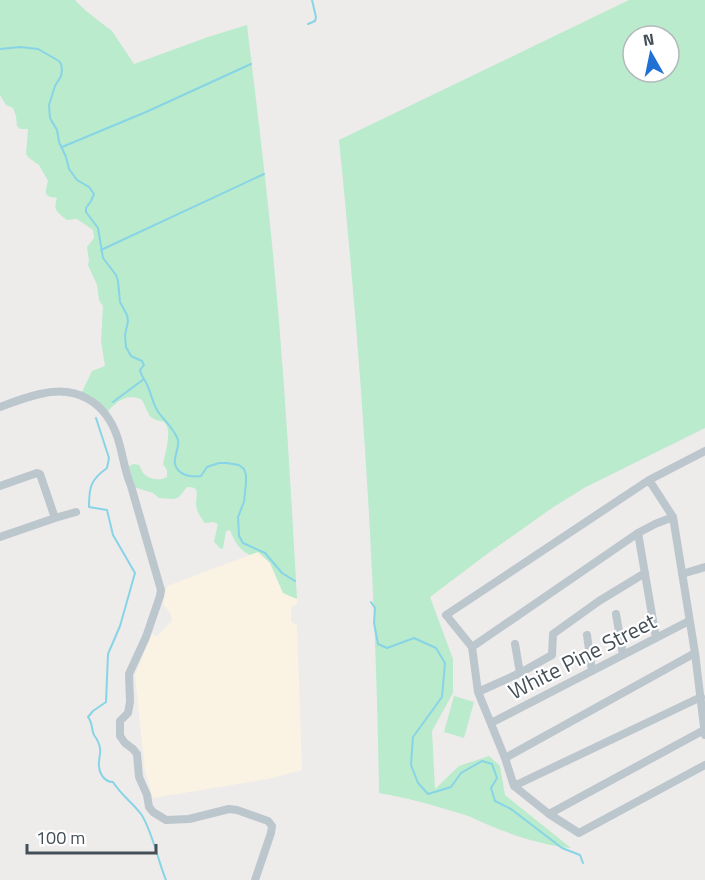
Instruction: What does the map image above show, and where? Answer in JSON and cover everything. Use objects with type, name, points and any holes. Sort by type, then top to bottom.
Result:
[{"type":"street","points":[[0,407],[41,393],[67,392],[92,400],[111,422],[122,451],[127,477],[161,590],[146,637],[129,674],[130,702],[128,713],[120,721],[120,736],[124,743],[137,754],[139,777],[147,795],[149,807],[166,820],[189,819],[229,808],[268,821],[272,826],[271,833],[255,880]]},
{"type":"street","points":[[705,451],[649,480],[446,615],[472,647],[478,692],[505,758],[513,786],[549,814],[579,833],[705,765]]},
{"type":"street","points":[[0,486],[37,473],[40,474],[54,518]]},
{"type":"street","points":[[549,814],[705,733],[673,517],[649,480]]},
{"type":"street","points":[[0,537],[76,512]]},
{"type":"street","points":[[472,647],[638,533],[673,517]]},
{"type":"street","points":[[638,533],[656,638]]},
{"type":"street","points":[[682,574],[705,567]]},
{"type":"street","points":[[478,692],[552,655],[554,634],[598,601],[645,573]]},
{"type":"street","points":[[616,614],[623,655]]},
{"type":"street","name":"White Pine Street","points":[[491,723],[689,621]]},
{"type":"street","points":[[587,635],[592,671]]},
{"type":"street","points":[[515,644],[520,673]]},
{"type":"street","points":[[505,758],[694,653]]},
{"type":"street","points":[[513,786],[701,697]]},
{"type":"shaded area","points":[[258,552],[270,563],[283,593],[297,599],[297,604],[291,607],[291,622],[297,625],[302,770],[268,779],[153,798],[145,771],[135,675],[152,634],[157,636],[172,621],[171,614],[163,604],[167,586]]},
{"type":"green space","points":[[0,0],[75,0],[112,31],[134,64],[247,25],[279,318],[297,599],[283,593],[270,563],[258,552],[250,555],[240,548],[230,530],[226,531],[223,548],[221,549],[214,542],[218,524],[205,523],[202,519],[196,505],[197,492],[194,488],[187,487],[179,497],[174,499],[159,498],[153,493],[134,487],[129,466],[134,464],[139,465],[149,478],[167,477],[167,470],[163,464],[168,442],[167,425],[152,418],[141,399],[131,397],[123,399],[108,411],[96,400],[82,392],[92,371],[105,366],[101,341],[103,306],[88,265],[87,247],[94,238],[93,230],[77,219],[67,220],[57,211],[55,206],[57,198],[46,194],[48,181],[39,165],[26,154],[28,129],[20,129],[17,126],[13,108],[6,105],[0,95]]},
{"type":"green space","points":[[629,0],[705,0],[705,428],[584,488],[487,554],[430,597],[453,659],[453,693],[432,731],[435,789],[459,766],[489,756],[500,766],[505,795],[571,848],[527,839],[454,812],[379,793],[371,548],[354,303],[339,140]]},
{"type":"green space","points":[[454,696],[474,702],[464,738],[444,732]]},
{"type":"waterway","points":[[308,24],[315,21],[316,17],[312,0]]},
{"type":"waterway","points":[[0,49],[20,47],[38,49],[61,64],[61,76],[49,105],[50,118],[57,130],[69,169],[77,180],[89,187],[94,194],[86,212],[98,228],[103,258],[118,281],[120,302],[128,321],[125,335],[126,347],[131,356],[142,361],[144,365],[140,370],[155,407],[177,436],[176,467],[184,474],[192,476],[201,476],[207,467],[219,463],[239,465],[244,469],[246,483],[244,502],[238,517],[239,536],[243,543],[265,553],[282,573],[295,581]]},
{"type":"waterway","points":[[62,147],[251,64]]},
{"type":"waterway","points":[[101,250],[264,174]]},
{"type":"waterway","points":[[113,402],[144,379]]},
{"type":"waterway","points":[[96,418],[109,458],[107,468],[97,476],[92,485],[89,507],[107,510],[113,535],[135,573],[120,626],[108,654],[106,702],[88,717],[100,746],[100,772],[106,780],[113,782],[141,814],[166,880]]},
{"type":"waterway","points":[[371,602],[375,608],[374,623],[378,644],[387,648],[414,638],[436,648],[445,663],[442,697],[413,737],[411,765],[418,783],[428,794],[451,787],[461,773],[482,761],[492,764],[497,778],[491,788],[495,801],[511,809],[562,848],[580,855],[583,863]]}]
